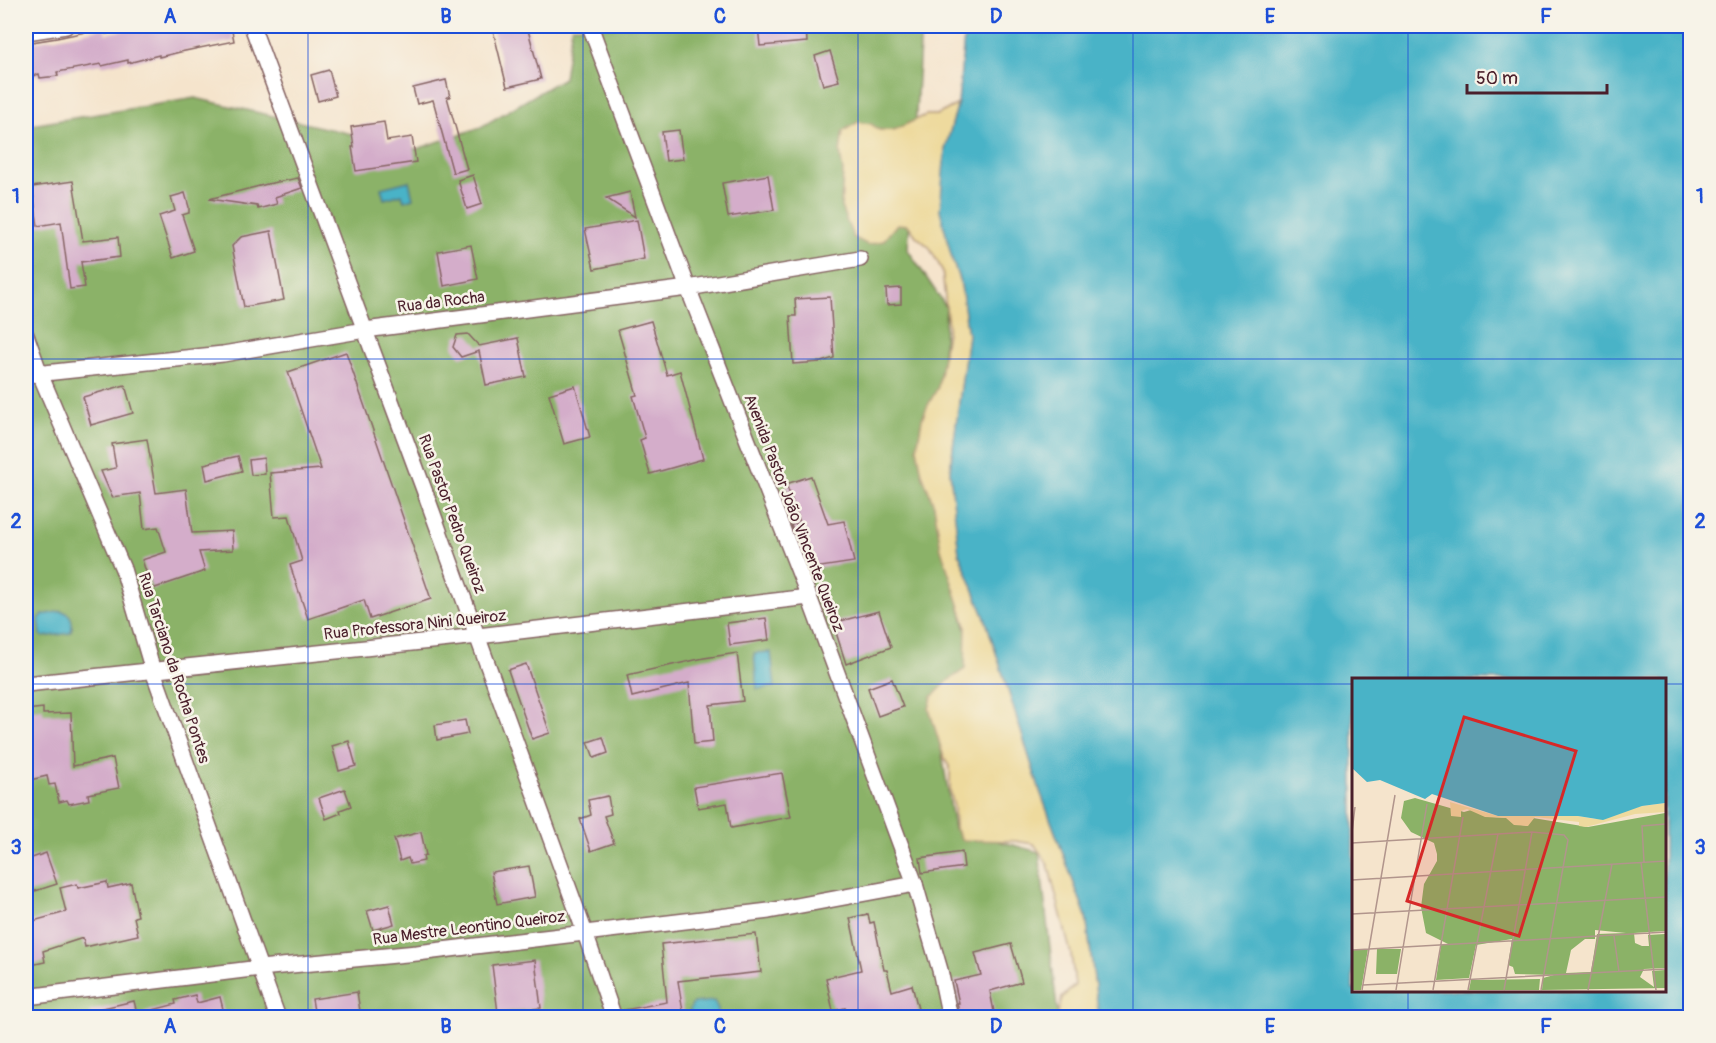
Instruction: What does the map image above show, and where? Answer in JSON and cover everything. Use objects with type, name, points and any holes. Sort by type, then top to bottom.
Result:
[{"type":"street","points":[[26,32],[66,26]]},
{"type":"street","name":"Rua Pastor Pedro Queiroz","points":[[252,26],[478,636],[614,1017]]},
{"type":"street","name":"Avenida Pastor João Vincente Queiroz","points":[[590,26],[687,288],[808,597],[915,884],[940,970],[950,1017]]},
{"type":"street","name":"Rua da Rocha","points":[[33,375],[223,354],[365,330],[687,288],[860,259]]},
{"type":"street","name":"Rua Tarciano da Rocha Pontes","points":[[26,335],[33,375],[123,569],[153,671],[278,1017]]},
{"type":"street","name":"Rua Professora Nini Queiroz","points":[[26,684],[478,636],[808,597]]},
{"type":"street","name":"Rua Mestre Leontino Queiroz","points":[[26,997],[260,968],[417,953],[769,911],[915,884]]},
{"type":"green space","points":[[572,26],[921,26],[908,250],[946,307],[934,505],[977,675],[935,710],[954,829],[1039,852],[1058,1017],[26,1018],[26,126],[195,98],[417,149],[481,127],[564,78]]},
{"type":"sand","points":[[958,104],[945,150],[952,259],[961,285],[968,335],[950,471],[959,553],[985,618],[1040,791],[1086,916],[1099,1017],[1057,1017],[1062,998],[1075,985],[1071,954],[1048,864],[1034,844],[1015,841],[962,840],[955,829],[954,807],[950,791],[950,768],[944,758],[929,709],[932,697],[949,680],[965,669],[966,626],[941,549],[934,505],[922,474],[917,448],[922,419],[938,387],[948,326],[942,270],[929,247],[916,236],[908,225],[897,224],[883,241],[868,245],[853,237],[841,207],[843,172],[840,152],[843,131],[858,122],[871,124],[879,130],[894,130],[926,115],[937,115]]},
{"type":"water","points":[[965,26],[1690,26],[1690,1017],[1099,1017],[1086,916],[1040,791],[985,618],[959,553],[950,471],[968,335],[961,285],[940,210],[945,150],[958,103]]},
{"type":"water","points":[[409,181],[413,198],[404,201],[402,194],[384,199],[381,188]]},
{"type":"water","points":[[61,611],[67,613],[71,618],[70,633],[43,637],[39,619],[43,615]]},
{"type":"water","points":[[771,652],[775,687],[757,689],[754,653]]},
{"type":"water","points":[[714,1001],[718,1009],[718,1017],[690,1017],[693,1003]]},
{"type":"building","points":[[148,26],[166,26],[166,29],[180,27],[182,33],[216,26],[231,26],[234,41],[128,63],[128,60],[57,72],[58,76],[40,78],[39,74],[26,78],[26,43],[104,28],[106,34]]},
{"type":"building","points":[[492,26],[527,26],[541,79],[507,87]]},
{"type":"building","points":[[758,26],[806,26],[807,42],[760,46]]},
{"type":"building","points":[[830,51],[839,81],[823,85],[815,56]]},
{"type":"building","points":[[329,70],[336,96],[318,101],[311,75]]},
{"type":"building","points":[[446,80],[450,97],[447,97],[467,169],[453,173],[433,100],[417,104],[413,88]]},
{"type":"building","points":[[384,122],[387,141],[412,137],[416,162],[356,171],[351,127]]},
{"type":"building","points":[[679,130],[683,159],[666,161],[662,132]]},
{"type":"building","points":[[473,175],[482,204],[467,209],[458,180]]},
{"type":"building","points":[[768,175],[774,210],[728,217],[722,183]]},
{"type":"building","points":[[298,178],[302,188],[275,197],[277,204],[258,209],[257,206],[209,199],[267,184]]},
{"type":"building","points":[[73,181],[83,241],[118,237],[120,257],[81,262],[85,287],[70,289],[61,222],[38,226],[32,187]]},
{"type":"building","points":[[630,192],[635,217],[606,198]]},
{"type":"building","points":[[185,193],[189,213],[182,215],[194,251],[173,258],[159,216],[175,211],[171,197]]},
{"type":"building","points":[[637,220],[644,259],[594,269],[585,229]]},
{"type":"building","points":[[271,231],[284,300],[244,307],[232,246],[241,237]]},
{"type":"building","points":[[471,245],[478,279],[444,286],[438,251]]},
{"type":"building","points":[[901,288],[901,304],[887,305],[886,289]]},
{"type":"building","points":[[830,297],[834,358],[821,362],[793,364],[790,316],[796,316],[795,299]]},
{"type":"building","points":[[651,321],[667,375],[680,371],[703,459],[650,474],[640,440],[645,438],[633,396],[637,395],[618,330]]},
{"type":"building","points":[[468,334],[479,346],[518,338],[526,377],[486,385],[479,351],[461,357],[453,347],[457,335]]},
{"type":"building","points":[[346,352],[431,599],[370,619],[364,600],[308,619],[290,565],[302,561],[289,516],[274,517],[270,473],[321,469],[288,372]]},
{"type":"building","points":[[125,385],[133,413],[91,425],[83,397]]},
{"type":"building","points":[[575,386],[590,437],[564,444],[549,394]]},
{"type":"building","points":[[147,439],[156,493],[186,489],[192,533],[232,531],[233,550],[199,552],[205,571],[152,589],[142,560],[166,552],[158,527],[144,529],[140,493],[112,497],[101,471],[116,468],[112,444]]},
{"type":"building","points":[[238,456],[242,471],[207,480],[204,464]]},
{"type":"building","points":[[264,458],[265,474],[251,475],[249,460]]},
{"type":"building","points":[[811,476],[828,524],[844,521],[854,562],[808,569],[791,525],[800,523],[786,484]]},
{"type":"building","points":[[879,611],[891,647],[846,664],[833,623]]},
{"type":"building","points":[[766,618],[769,640],[730,645],[727,623]]},
{"type":"building","points":[[737,653],[743,701],[710,705],[713,742],[694,744],[689,683],[632,697],[627,675]]},
{"type":"building","points":[[526,664],[550,733],[532,739],[508,670]]},
{"type":"building","points":[[892,679],[903,707],[878,716],[868,688]]},
{"type":"building","points":[[43,708],[43,714],[71,713],[73,766],[113,758],[119,788],[88,794],[89,800],[69,804],[67,800],[59,802],[55,784],[49,785],[47,776],[26,781],[26,710]]},
{"type":"building","points":[[465,720],[468,734],[437,740],[435,725]]},
{"type":"building","points":[[603,737],[608,753],[594,758],[588,742]]},
{"type":"building","points":[[349,741],[356,766],[339,771],[332,746]]},
{"type":"building","points":[[782,773],[791,817],[731,828],[727,803],[698,808],[694,787]]},
{"type":"building","points":[[345,789],[351,806],[326,819],[319,798]]},
{"type":"building","points":[[608,796],[611,814],[604,816],[614,843],[591,851],[580,819],[591,815],[588,800]]},
{"type":"building","points":[[421,832],[426,855],[423,856],[424,861],[410,864],[408,858],[400,861],[394,839]]},
{"type":"building","points":[[962,852],[964,867],[922,873],[920,858]]},
{"type":"building","points":[[46,853],[57,884],[26,894],[26,860]]},
{"type":"building","points":[[529,866],[535,897],[497,904],[491,872]]},
{"type":"building","points":[[107,882],[108,888],[131,883],[138,916],[134,917],[138,935],[85,947],[83,938],[43,951],[45,962],[26,966],[26,923],[66,912],[60,888],[77,884],[78,888]]},
{"type":"building","points":[[389,905],[394,924],[373,930],[367,911]]},
{"type":"building","points":[[868,914],[870,923],[874,922],[884,970],[887,970],[892,991],[912,985],[919,1013],[903,1017],[846,1017],[845,1008],[833,1011],[826,978],[861,970],[850,918]]},
{"type":"building","points":[[756,934],[761,972],[678,981],[684,1017],[625,1017],[624,1010],[667,1002],[661,944]]},
{"type":"building","points":[[1011,944],[1022,982],[990,991],[995,1017],[960,1017],[954,981],[981,975],[975,953]]},
{"type":"building","points":[[535,960],[541,1008],[498,1013],[492,965]]},
{"type":"building","points":[[357,992],[361,1017],[315,1017],[312,999]]},
{"type":"building","points":[[195,995],[197,1003],[220,997],[225,1017],[145,1017],[145,1012],[176,1004],[175,1000]]},
{"type":"building","points":[[134,1001],[138,1017],[91,1017],[90,1011]]}]
